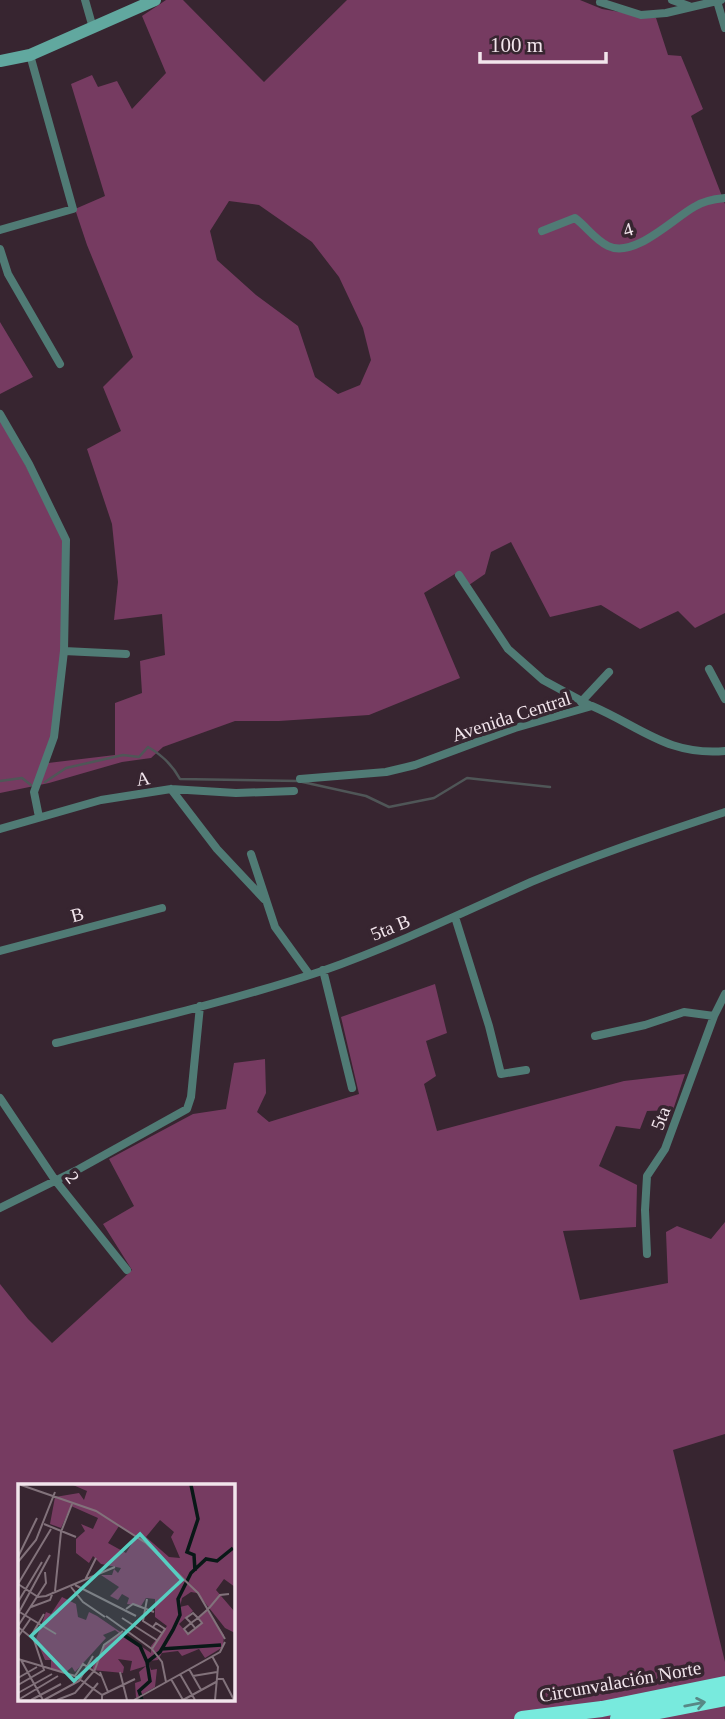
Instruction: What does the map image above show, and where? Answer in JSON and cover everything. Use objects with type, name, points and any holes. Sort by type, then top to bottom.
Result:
[{"type":"highway","name":"Circunvalación Norte","points":[[522,1719],[602,1709],[725,1685]]},
{"type":"highway","name":"Circunvalación Norte","points":[[618,1719],[725,1698]]},
{"type":"street","points":[[85,0],[93,28]]},
{"type":"street","points":[[0,61],[30,55],[155,0]]},
{"type":"street","points":[[672,0],[690,6]]},
{"type":"street","points":[[600,2],[640,15],[666,13],[719,0],[725,28]]},
{"type":"street","points":[[0,230],[73,209],[30,55]]},
{"type":"street","name":"4","points":[[542,231],[575,218],[598,240],[611,248],[619,248],[650,239],[695,206],[725,198]]},
{"type":"street","points":[[0,249],[8,274],[60,364]]},
{"type":"street","points":[[0,414],[29,464],[66,540],[64,651],[54,737],[34,792],[39,817]]},
{"type":"street","points":[[459,575],[508,649],[543,680],[592,706]]},
{"type":"street","points":[[64,651],[126,654]]},
{"type":"street","points":[[709,669],[725,699]]},
{"type":"street","points":[[581,702],[609,672]]},
{"type":"street","name":"Avenida Central","points":[[300,779],[386,772],[415,765],[515,728],[592,706],[680,749],[703,753],[725,751]]},
{"type":"street","points":[[171,789],[217,849],[264,899]]},
{"type":"street","name":"A","points":[[0,829],[101,800],[171,789],[236,793],[295,791]]},
{"type":"street","name":"5ta B","points":[[56,1043],[200,1006],[323,970],[455,917],[621,845],[725,812]]},
{"type":"street","points":[[251,853],[275,927],[309,974]]},
{"type":"street","name":"B","points":[[0,951],[162,908]]},
{"type":"street","points":[[455,917],[501,1074],[526,1070]]},
{"type":"street","points":[[323,970],[352,1087]]},
{"type":"street","name":"5ta","points":[[647,1254],[646,1176],[665,1149],[714,1016],[725,994]]},
{"type":"street","points":[[0,1208],[187,1109],[191,1097],[200,1006]]},
{"type":"street","points":[[595,1036],[684,1012],[714,1016]]},
{"type":"street","name":"2","points":[[0,1098],[55,1180],[127,1270]]},
{"type":"shaded area","points":[[166,0],[183,0],[264,82],[347,0],[580,0],[602,9],[656,18],[668,55],[681,56],[703,109],[691,116],[725,204],[725,613],[695,628],[678,611],[640,629],[601,605],[550,617],[511,542],[491,552],[485,574],[469,585],[458,572],[424,593],[460,678],[369,715],[235,721],[163,747],[151,758],[122,762],[49,783],[0,793],[0,417],[64,538],[64,651],[48,763],[115,755],[115,703],[142,693],[140,661],[165,655],[162,614],[114,620],[118,582],[112,524],[87,449],[121,431],[103,387],[133,357],[75,209],[105,196],[71,84],[92,75],[98,87],[117,81],[132,109],[166,73],[142,16]],"holes":[[[229,201],[259,205],[312,242],[339,277],[363,328],[371,360],[360,385],[338,394],[315,377],[298,326],[256,295],[217,260],[210,231]]]},
{"type":"shaded area","points":[[0,322],[33,377],[0,394]]},
{"type":"shaded area","points":[[435,984],[447,1033],[426,1041],[436,1076],[424,1084],[437,1131],[624,1081],[685,1074],[673,1110],[647,1111],[640,1129],[616,1126],[599,1166],[637,1185],[636,1227],[563,1231],[580,1300],[668,1283],[666,1232],[677,1226],[711,1239],[725,1222],[725,1434],[673,1450],[725,1662],[725,1719],[0,1719],[0,1284],[28,1319],[52,1343],[132,1270],[103,1224],[134,1206],[109,1159],[193,1114],[226,1109],[234,1063],[265,1059],[266,1093],[257,1112],[269,1122],[359,1094],[341,1017]]},
{"type":"waterway","points":[[45,782],[66,768],[123,755],[139,757],[148,747],[166,760],[180,779],[298,781],[366,796],[389,807],[434,798],[467,778],[550,787]]},
{"type":"waterway","points":[[0,781],[22,778],[31,785]]}]
